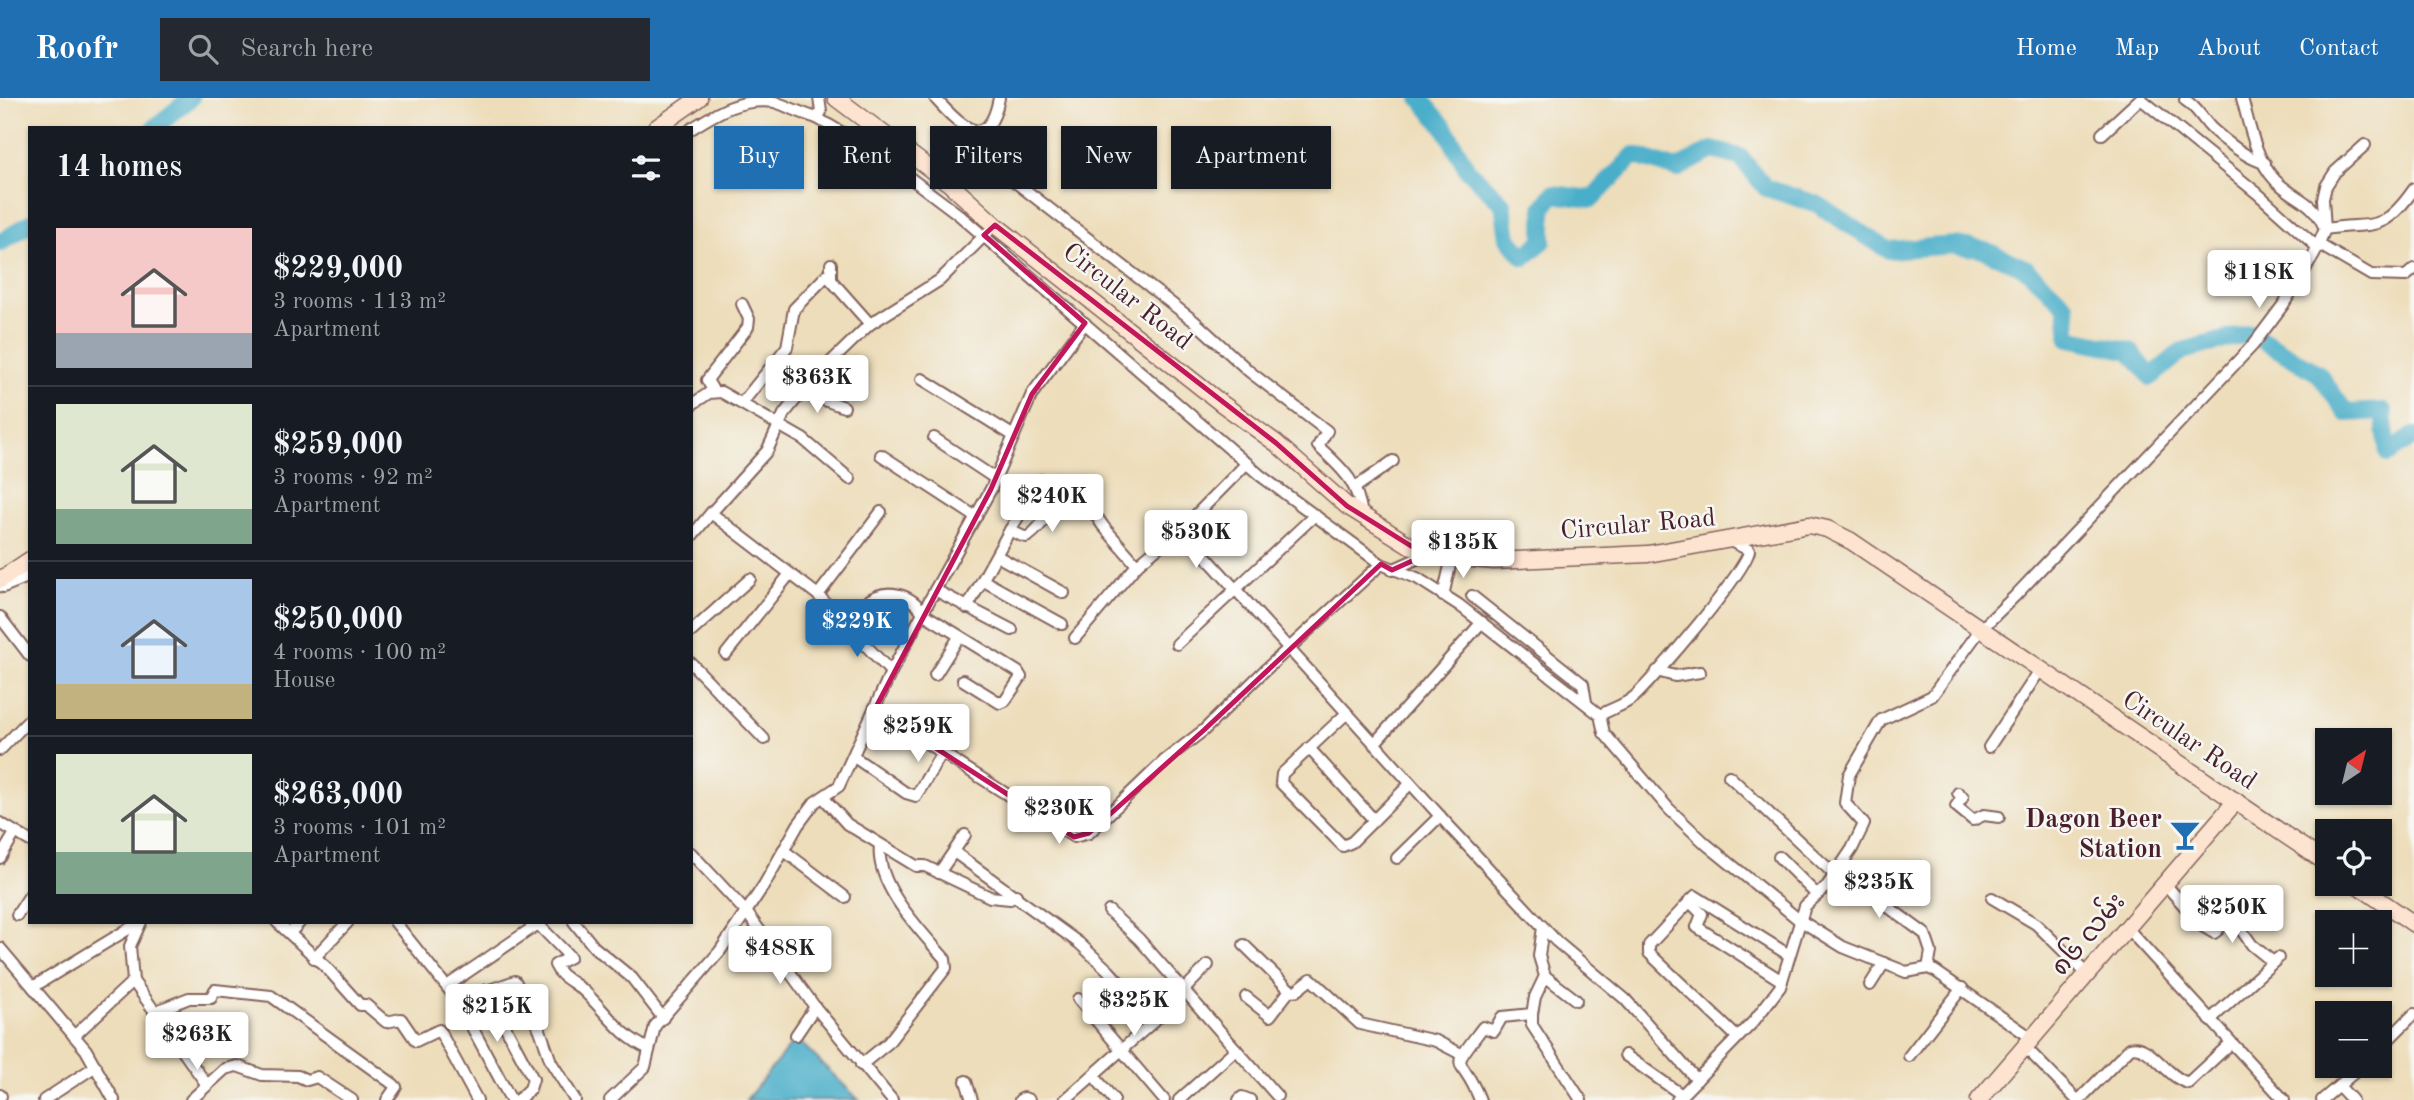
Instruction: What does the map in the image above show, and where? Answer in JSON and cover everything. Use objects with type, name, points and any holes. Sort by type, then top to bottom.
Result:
[{"type":"main road","points":[[659,126],[699,98]]},
{"type":"main road","name":"Circular Road","points":[[836,98],[950,184],[989,230],[1276,443],[1347,506],[1411,546],[1452,558],[1494,561],[1648,554],[1730,541],[1788,527],[1809,524],[1827,528],[1851,541],[2315,855]]},
{"type":"main road","points":[[2,584],[28,562]]},
{"type":"main road","name":"၈၆ လမ်း","points":[[1979,1100],[2236,801]]},
{"type":"main road","points":[[2373,896],[2414,924]]},
{"type":"street","points":[[817,118],[821,112],[819,98]]},
{"type":"street","points":[[935,98],[961,126]]},
{"type":"street","points":[[988,126],[999,98]]},
{"type":"street","points":[[2102,134],[2141,98],[2258,193],[2317,246],[2371,275],[2406,276],[2414,269]]},
{"type":"street","points":[[2242,98],[2265,163],[2274,179],[2318,210],[2325,229]]},
{"type":"street","points":[[693,129],[731,103],[746,99],[777,103],[817,118],[877,153],[989,230],[1086,323],[1247,463],[1381,564],[1417,578],[1482,622],[1586,702],[1600,715],[1604,733],[1669,809],[1706,845],[1798,919],[1843,947],[1906,972],[1928,968],[1962,988],[2029,1043],[2078,1100],[2130,1048],[2137,1046],[2147,1050],[2166,1072],[2188,1083],[2231,1043]]},
{"type":"street","points":[[2185,100],[2198,108],[2216,132],[2255,160],[2265,163]]},
{"type":"street","points":[[1625,1055],[1680,1098],[1773,998],[1782,981],[1798,919],[1805,906],[1837,872],[1864,824],[1845,803],[1849,775],[1881,720],[1932,696],[1980,629],[2015,596],[2253,345],[2293,290],[2325,229],[2323,199],[2326,186],[2335,172],[2365,145]]},
{"type":"street","points":[[1024,189],[1184,313],[1250,372],[1327,431],[1318,446],[1356,487],[1362,515]]},
{"type":"street","points":[[2325,229],[2375,225],[2391,216],[2414,189]]},
{"type":"street","points":[[693,535],[767,452],[779,425],[801,393],[870,324],[940,280],[989,230]]},
{"type":"street","points":[[742,403],[787,347],[794,309],[830,269],[841,295],[870,324]]},
{"type":"street","points":[[742,304],[749,319],[745,335],[707,380],[715,392],[742,403],[803,439],[850,479]]},
{"type":"street","points":[[610,1100],[645,1067],[651,1035],[720,951],[747,913],[783,850],[815,802],[839,786],[891,672],[996,479],[1032,394],[1086,323]]},
{"type":"street","points":[[922,379],[1014,436]]},
{"type":"street","points":[[693,404],[715,392]]},
{"type":"street","points":[[801,393],[844,407]]},
{"type":"street","points":[[934,438],[996,479]]},
{"type":"street","points":[[881,455],[976,517]]},
{"type":"street","points":[[1356,487],[1393,461]]},
{"type":"street","points":[[1075,638],[1137,565],[1181,529],[1247,463]]},
{"type":"street","points":[[967,608],[1041,480]]},
{"type":"street","points":[[1010,530],[1024,537],[1030,536],[1050,515],[1069,486],[1076,486],[1082,491],[1103,526],[1137,565]]},
{"type":"street","points":[[818,594],[881,512]]},
{"type":"street","points":[[711,513],[779,564],[789,575],[818,594],[891,672]]},
{"type":"street","points":[[1177,644],[1315,516]]},
{"type":"street","points":[[1181,529],[1410,784],[1543,927],[1625,999],[1697,1080]]},
{"type":"street","points":[[1600,715],[1633,698],[1687,641],[1750,556],[1749,550],[1730,541]]},
{"type":"street","points":[[1392,570],[1432,552]]},
{"type":"street","points":[[998,556],[1064,593]]},
{"type":"street","points":[[1443,596],[1452,558]]},
{"type":"street","points":[[875,709],[1074,837],[1089,833],[1164,761],[1205,730],[1381,564]]},
{"type":"street","points":[[726,654],[789,575]]},
{"type":"street","points":[[2,584],[28,577]]},
{"type":"street","points":[[693,630],[750,579]]},
{"type":"street","points":[[984,581],[1062,624]]},
{"type":"street","points":[[934,590],[1012,630]]},
{"type":"street","points":[[847,625],[867,601],[885,593],[904,595],[917,602],[924,614],[1018,672],[1021,677],[1005,701],[1000,703],[963,680]]},
{"type":"street","points":[[1472,596],[1583,684],[1586,702]]},
{"type":"street","points":[[0,617],[28,653]]},
{"type":"street","points":[[1374,744],[1482,622]]},
{"type":"street","points":[[935,676],[959,637]]},
{"type":"street","points":[[693,665],[764,739]]},
{"type":"street","points":[[1989,747],[2040,670]]},
{"type":"street","points":[[1657,671],[1675,676],[1700,672]]},
{"type":"street","points":[[1346,713],[1282,774],[1281,783],[1343,846],[1353,842],[1410,784]]},
{"type":"street","points":[[0,750],[28,721]]},
{"type":"street","points":[[1309,748],[1374,820]]},
{"type":"street","points":[[854,757],[906,793],[916,796],[942,753]]},
{"type":"street","points":[[1729,776],[1837,872],[1925,934],[1931,952],[1928,968]]},
{"type":"street","points":[[1958,793],[1963,797],[1956,806],[1967,818],[1973,820],[1984,815],[1999,817]]},
{"type":"street","points":[[823,797],[847,824],[916,866],[925,866],[990,897],[1010,899],[1016,895]]},
{"type":"street","points":[[1397,859],[1440,816]]},
{"type":"street","points":[[0,823],[28,840]]},
{"type":"street","points":[[0,858],[15,833]]},
{"type":"street","points":[[939,873],[965,835]]},
{"type":"street","points":[[861,1065],[888,1043],[946,968],[945,959],[888,888],[878,854],[880,845]]},
{"type":"street","points":[[783,850],[845,897]]},
{"type":"street","points":[[954,852],[1065,931],[1110,971],[1154,1021]]},
{"type":"street","points":[[693,855],[747,913],[815,1007],[892,1100]]},
{"type":"street","points":[[1779,857],[1817,895]]},
{"type":"street","points":[[2165,884],[2202,926],[2214,933],[2225,915],[2231,915],[2252,945],[2276,960],[2210,1020]]},
{"type":"street","points":[[1737,1037],[1648,953],[1649,945],[1693,896],[1789,955]]},
{"type":"street","points":[[17,915],[28,898]]},
{"type":"street","points":[[1992,898],[2036,924],[2088,975]]},
{"type":"street","points":[[1689,901],[1702,914],[1698,927],[1782,981]]},
{"type":"street","points":[[1109,911],[1185,989],[1277,1096]]},
{"type":"street","points":[[33,987],[138,924]]},
{"type":"street","points":[[140,924],[130,946],[133,981],[207,1085]]},
{"type":"street","points":[[279,924],[360,1005],[366,1005],[386,1022],[401,1019],[407,1022],[416,1041],[439,1030],[477,1100]]},
{"type":"street","points":[[290,933],[298,924]]},
{"type":"street","points":[[314,958],[346,924]]},
{"type":"street","points":[[397,924],[458,1001],[511,1100]]},
{"type":"street","points":[[447,986],[539,924]]},
{"type":"street","points":[[541,924],[570,957],[555,965],[559,974],[590,996],[630,1040],[649,1049]]},
{"type":"street","points":[[576,924],[602,955],[632,978],[663,1018]]},
{"type":"street","points":[[1543,927],[1539,956],[1545,976],[1576,1000]]},
{"type":"street","points":[[2127,928],[2284,1100]]},
{"type":"street","points":[[1244,945],[1290,989],[1296,991],[1311,979],[1360,1024],[1436,1041],[1461,1054]]},
{"type":"street","points":[[0,948],[74,1036],[96,1066],[114,1100]]},
{"type":"street","points":[[1870,985],[1884,963]]},
{"type":"street","points":[[1068,1099],[1124,1050],[1208,965]]},
{"type":"street","points":[[1545,976],[1535,998],[1532,1025],[1581,1100]]},
{"type":"street","points":[[74,1036],[133,981]]},
{"type":"street","points":[[458,1001],[512,981],[518,985],[540,1030],[551,1062],[575,1100]]},
{"type":"street","points":[[1909,1056],[1962,988]]},
{"type":"street","points":[[1247,997],[1270,1016],[1290,989]]},
{"type":"street","points":[[154,1012],[189,999],[211,998],[215,990],[266,994],[393,1084],[396,1087],[387,1100]]},
{"type":"street","points":[[486,990],[533,1079],[534,1083],[518,1100]]},
{"type":"street","points":[[1078,999],[1164,1100]]},
{"type":"street","points":[[796,1035],[815,1007]]},
{"type":"street","points":[[1480,1100],[1475,1086],[1459,1065],[1461,1054],[1483,1027],[1494,1031],[1502,1017],[1532,1014]]},
{"type":"street","points":[[2392,1036],[2414,1014]]},
{"type":"street","points":[[1179,1100],[1236,1049]]},
{"type":"street","points":[[44,1100],[96,1066]]},
{"type":"street","points":[[191,1100],[225,1069],[237,1066],[262,1075],[298,1076],[307,1080],[317,1077],[352,1100]]},
{"type":"street","points":[[1094,1076],[1114,1100]]},
{"type":"street","points":[[2322,1100],[2349,1078]]},
{"type":"street","points":[[966,1081],[972,1100]]},
{"type":"street","points":[[2340,1087],[2352,1100]]},
{"type":"street","points":[[1020,1100],[1024,1097],[1029,1100]]},
{"type":"street","points":[[1239,1100],[1242,1097],[1250,1100]]},
{"type":"highlighted area","points":[[995,225],[1276,443],[1347,506],[1411,546],[1432,552],[1392,570],[1381,564],[1204,730],[1089,833],[1074,837],[875,709],[991,489],[1032,394],[1085,323],[984,235]]},
{"type":"water","points":[[796,1038],[859,1100],[746,1100]]},
{"type":"waterway","points":[[156,126],[191,98]]},
{"type":"waterway","points":[[1420,98],[1445,128],[1467,169],[1503,204],[1508,238],[1524,257],[1543,241],[1543,208],[1553,194],[1592,199],[1634,155],[1677,169],[1712,150],[1740,157],[1766,188],[1817,204],[1888,250],[1955,245],[1985,250],[2027,269],[2066,306],[2069,338],[2130,351],[2151,377],[2182,351],[2251,333],[2319,374],[2346,413],[2383,411],[2388,454],[2414,436]]},
{"type":"waterway","points":[[0,243],[28,224]]},
{"type":"place","name":"Dagon Beer Station","points":[[2185,835]]}]
